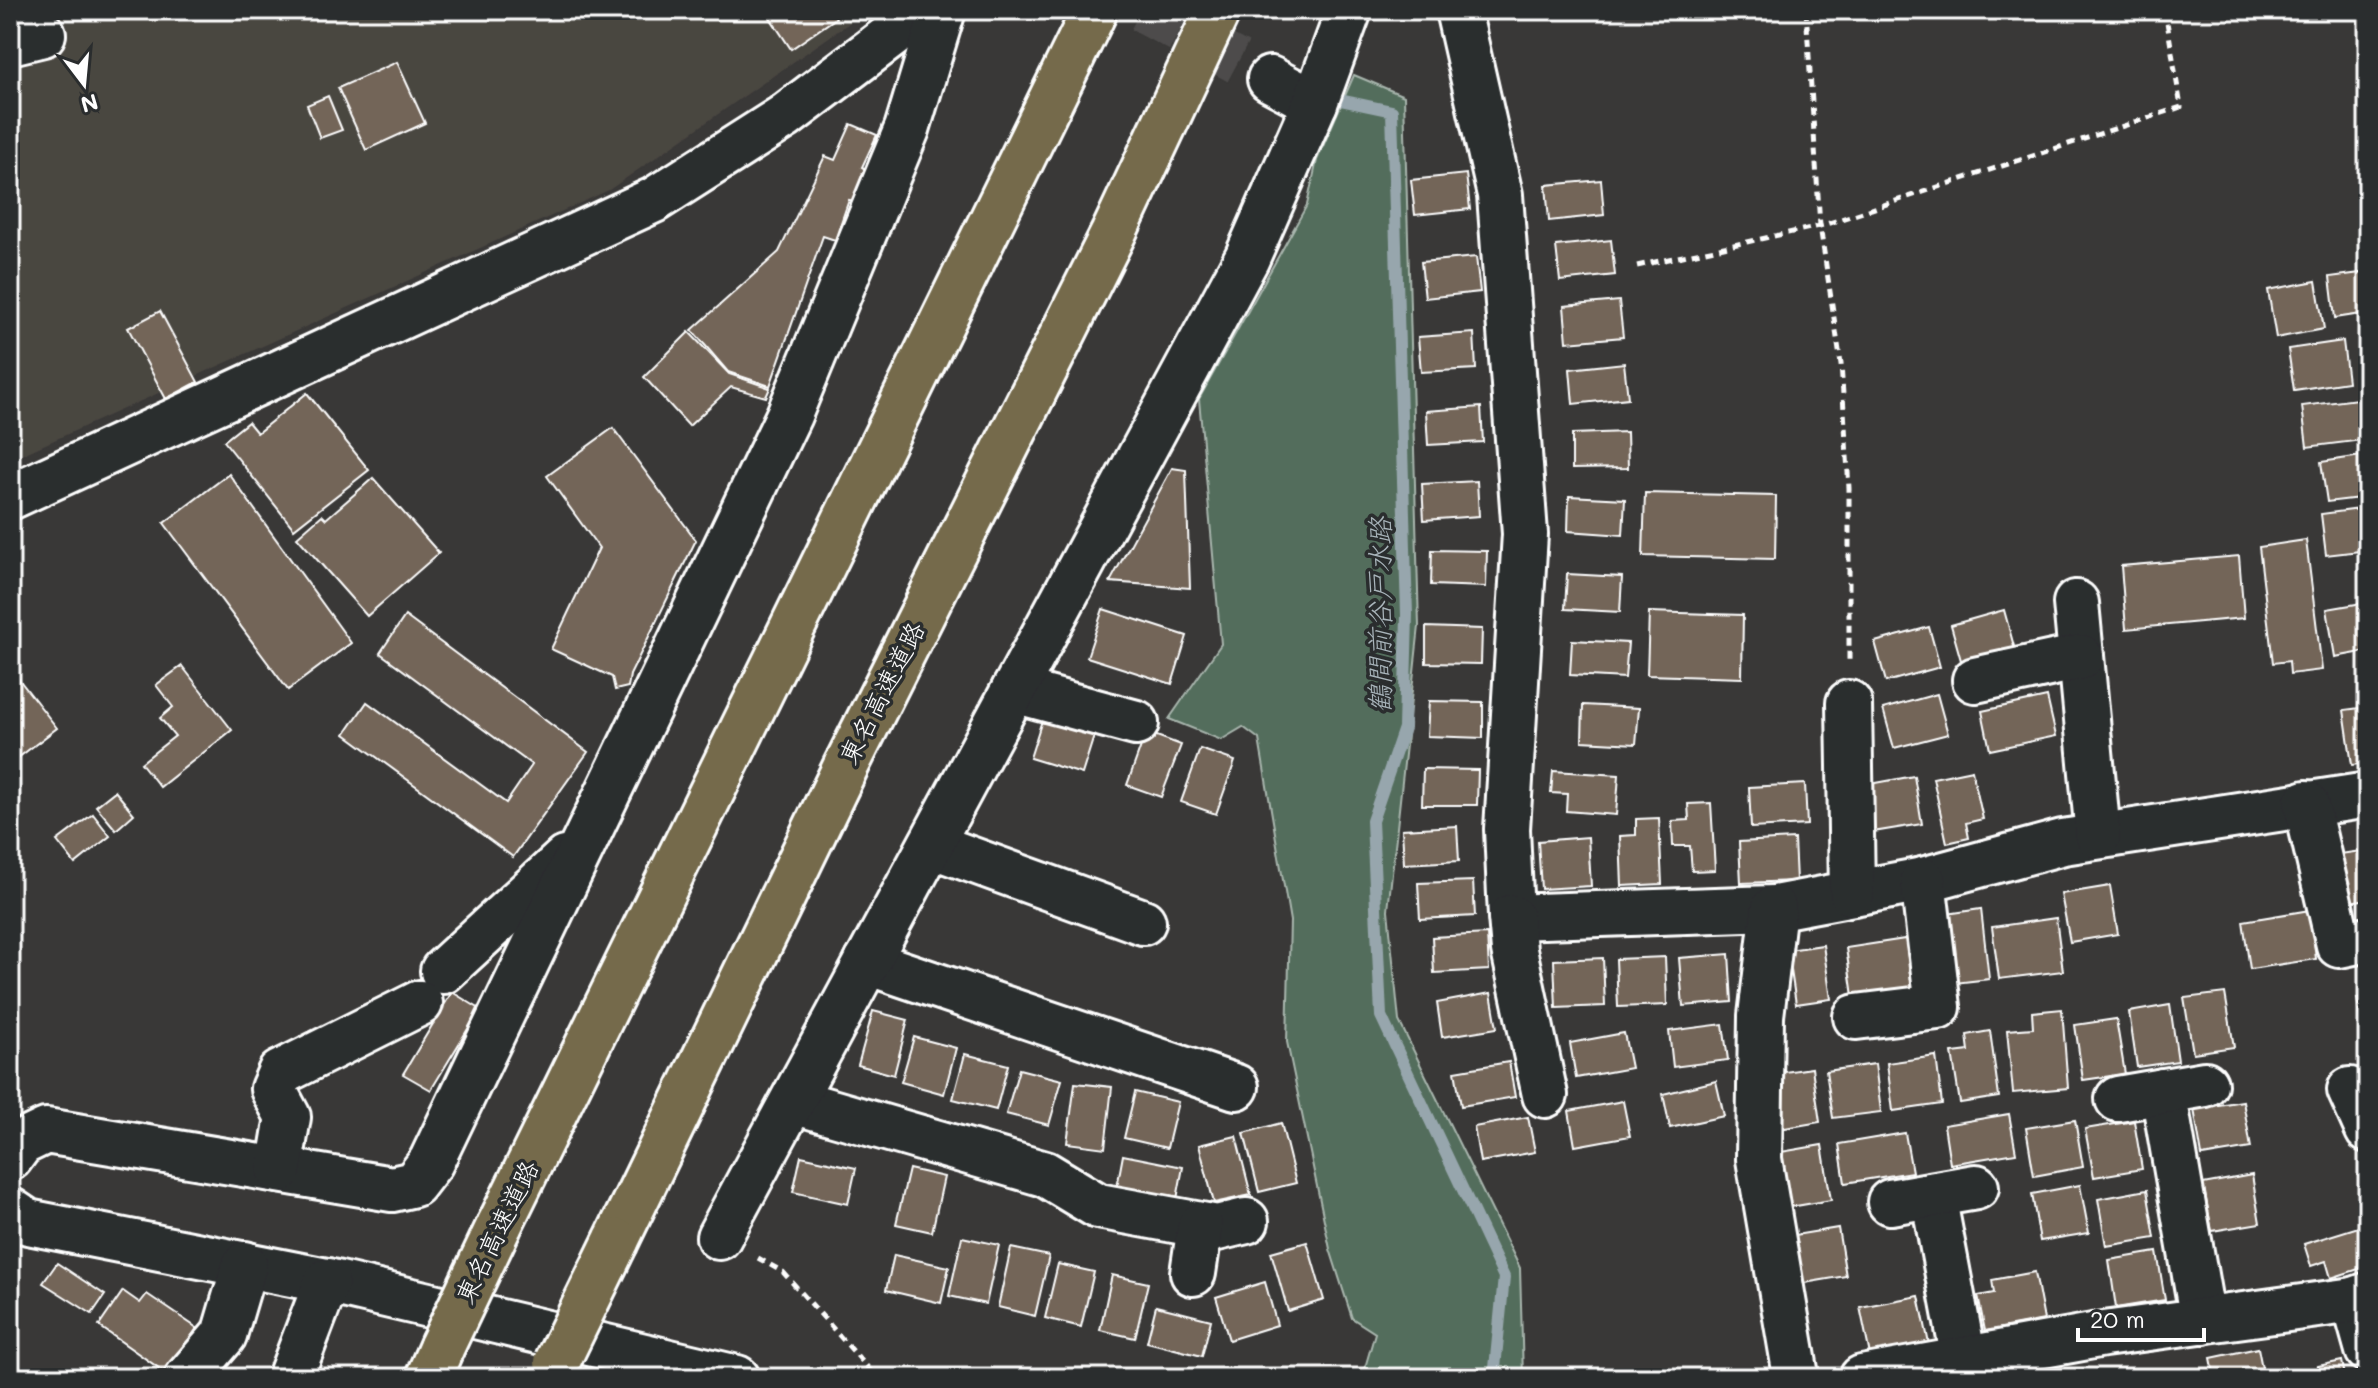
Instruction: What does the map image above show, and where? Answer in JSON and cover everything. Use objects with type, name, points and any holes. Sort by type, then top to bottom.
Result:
[{"type":"highway","name":"東名高速道路","points":[[435,1362],[1095,10]]},
{"type":"highway","name":"東名高速道路","points":[[553,1370],[845,768],[1113,234],[1218,10]]},
{"type":"street","points":[[10,497],[654,200],[784,117],[925,10]]},
{"type":"street","points":[[10,1158],[21,1143],[46,1131],[392,1189],[414,1184],[431,1162],[789,415],[907,129],[943,10]]},
{"type":"street","points":[[719,1237],[1247,258],[1315,103],[1349,10]]},
{"type":"street","points":[[1458,10],[1500,195],[1525,534],[1507,829],[1511,917],[1514,950],[1545,1095]]},
{"type":"street","points":[[1270,79],[1315,103]]},
{"type":"street","points":[[2076,603],[2098,836]]},
{"type":"street","points":[[1975,680],[2081,657]]},
{"type":"street","points":[[1014,690],[1136,723]]},
{"type":"street","points":[[1849,703],[1852,893]]},
{"type":"street","points":[[1511,917],[1774,908],[1923,880],[2063,842],[2368,795]]},
{"type":"street","points":[[2306,803],[2339,945],[2368,939]]},
{"type":"street","points":[[279,1170],[288,1117],[273,1089],[280,1073],[432,987],[581,845]]},
{"type":"street","points":[[931,845],[1143,922]]},
{"type":"street","points":[[1856,1017],[1938,1007],[1923,880]]},
{"type":"street","points":[[1774,908],[1761,1016],[1759,1159],[1795,1370]]},
{"type":"street","points":[[867,962],[1236,1087]]},
{"type":"street","points":[[2118,1099],[2205,1084]]},
{"type":"street","points":[[2350,1090],[2368,1130]]},
{"type":"street","points":[[2163,1091],[2203,1321]]},
{"type":"street","points":[[793,1101],[1045,1174],[1098,1206],[1217,1228],[1246,1221]]},
{"type":"street","points":[[1890,1202],[1976,1187]]},
{"type":"street","points":[[1933,1195],[1964,1360]]},
{"type":"street","points":[[10,1210],[28,1222],[327,1281],[728,1377]]},
{"type":"street","points":[[1193,1273],[1200,1226]]},
{"type":"street","points":[[187,1378],[224,1335],[245,1264]]},
{"type":"street","points":[[290,1378],[327,1281]]},
{"type":"street","points":[[1862,1378],[2104,1334],[2361,1297],[2368,1350]]},
{"type":"path","points":[[1806,10],[1820,226],[1841,364],[1849,488],[1849,703]]},
{"type":"path","points":[[1637,266],[1820,226],[2181,107],[2165,10]]},
{"type":"path","points":[[719,1237],[783,1272],[877,1378]]},
{"type":"shaded area","points":[[10,10],[868,10],[609,190],[10,460]]},
{"type":"green space","points":[[1354,75],[1404,96],[1419,626],[1388,910],[1399,1021],[1520,1268],[1523,1378],[1384,1378],[1364,1371],[1375,1333],[1352,1318],[1330,1249],[1287,1042],[1290,921],[1259,739],[1243,727],[1221,740],[1169,719],[1221,644],[1199,399],[1307,205],[1317,160]]},
{"type":"building","points":[[10,10],[55,10],[10,21]]},
{"type":"building","points":[[765,10],[830,10],[836,18],[791,49]]},
{"type":"building","points":[[397,62],[425,123],[366,150],[338,88]]},
{"type":"building","points":[[328,96],[342,130],[320,138],[307,105]]},
{"type":"building","points":[[851,124],[877,135],[862,167],[873,173],[860,202],[849,200],[835,240],[823,236],[770,386],[728,372],[692,330],[779,252],[825,156],[835,160]]},
{"type":"building","points":[[1466,174],[1470,209],[1415,215],[1411,180]]},
{"type":"building","points":[[1601,180],[1604,215],[1549,221],[1546,185]]},
{"type":"building","points":[[1611,240],[1615,275],[1560,281],[1556,246]]},
{"type":"building","points":[[1476,257],[1480,292],[1425,298],[1421,262]]},
{"type":"building","points":[[2368,272],[2368,313],[2335,318],[2330,277]]},
{"type":"building","points":[[2316,281],[2324,329],[2276,338],[2268,290]]},
{"type":"building","points":[[1619,301],[1623,337],[1567,342],[1564,306]]},
{"type":"building","points":[[160,311],[198,382],[166,399],[128,328]]},
{"type":"building","points":[[689,332],[729,374],[770,388],[766,397],[731,387],[689,426],[644,377]]},
{"type":"building","points":[[1474,333],[1476,369],[1421,372],[1418,337]]},
{"type":"building","points":[[2343,341],[2348,382],[2294,390],[2288,349]]},
{"type":"building","points":[[1624,363],[1628,398],[1573,404],[1570,369]]},
{"type":"building","points":[[307,393],[369,470],[294,529],[224,441],[248,422],[257,433]]},
{"type":"building","points":[[2357,399],[2363,440],[2307,447],[2302,406]]},
{"type":"building","points":[[1481,407],[1483,442],[1428,445],[1426,411]]},
{"type":"building","points":[[613,428],[696,540],[630,675],[628,687],[615,690],[612,677],[551,649],[599,548],[547,476]]},
{"type":"building","points":[[1627,432],[1628,468],[1572,469],[1572,434]]},
{"type":"building","points":[[2368,455],[2368,497],[2327,502],[2321,462]]},
{"type":"building","points":[[1172,468],[1186,470],[1190,588],[1110,582]]},
{"type":"building","points":[[229,474],[351,643],[288,690],[164,523]]},
{"type":"building","points":[[373,478],[439,553],[367,616],[297,537],[322,515],[326,519]]},
{"type":"building","points":[[1477,481],[1479,516],[1424,520],[1422,484]]},
{"type":"building","points":[[1645,493],[1776,496],[1775,559],[1643,556]]},
{"type":"building","points":[[1569,496],[1625,499],[1623,535],[1568,531]]},
{"type":"building","points":[[2368,508],[2368,550],[2326,555],[2321,514]]},
{"type":"building","points":[[2306,540],[2322,670],[2290,674],[2289,661],[2273,663],[2259,547]]},
{"type":"building","points":[[1432,550],[1487,551],[1486,587],[1431,585]]},
{"type":"building","points":[[2239,556],[2244,618],[2126,629],[2121,566]]},
{"type":"building","points":[[1567,574],[1622,577],[1620,612],[1565,609]]},
{"type":"building","points":[[2368,602],[2368,651],[2335,657],[2327,609]]},
{"type":"building","points":[[1103,609],[1187,636],[1172,684],[1087,657]]},
{"type":"building","points":[[2004,610],[2015,650],[1962,664],[1951,625]]},
{"type":"building","points":[[1649,612],[1743,615],[1742,678],[1647,675]]},
{"type":"building","points":[[405,616],[588,752],[513,857],[345,734],[367,702],[506,803],[532,765],[380,653]]},
{"type":"building","points":[[1426,627],[1482,629],[1481,664],[1426,663]]},
{"type":"building","points":[[1929,627],[1940,667],[1886,682],[1875,642]]},
{"type":"building","points":[[1572,640],[1628,643],[1625,678],[1570,675]]},
{"type":"building","points":[[182,666],[232,730],[160,787],[141,763],[175,736],[160,718],[173,707],[156,685]]},
{"type":"building","points":[[10,668],[57,728],[10,764]]},
{"type":"building","points":[[1937,694],[1948,734],[1894,748],[1883,709]]},
{"type":"building","points":[[2047,697],[2056,736],[1990,750],[1982,711]]},
{"type":"building","points":[[1429,701],[1483,702],[1483,738],[1427,736]]},
{"type":"building","points":[[1583,705],[1639,708],[1636,744],[1582,741]]},
{"type":"building","points":[[2368,707],[2368,763],[2352,765],[2344,710]]},
{"type":"building","points":[[1043,717],[1095,733],[1082,774],[1030,758]]},
{"type":"building","points":[[1146,732],[1181,745],[1161,797],[1127,785]]},
{"type":"building","points":[[1200,749],[1235,761],[1216,814],[1181,802]]},
{"type":"building","points":[[1423,769],[1478,770],[1477,805],[1422,805]]},
{"type":"building","points":[[1972,770],[1983,819],[1966,823],[1969,838],[1947,843],[1933,778]]},
{"type":"building","points":[[1553,771],[1619,775],[1616,815],[1566,811],[1567,794],[1551,793]]},
{"type":"building","points":[[1914,776],[1922,824],[1873,832],[1865,785]]},
{"type":"building","points":[[1805,784],[1807,825],[1751,828],[1749,787]]},
{"type":"building","points":[[115,791],[134,814],[116,830],[96,806]]},
{"type":"building","points":[[1711,803],[1715,870],[1692,871],[1690,846],[1673,846],[1672,821],[1689,820],[1688,804]]},
{"type":"building","points":[[93,814],[110,836],[75,864],[57,841]]},
{"type":"building","points":[[1659,818],[1662,884],[1622,886],[1620,836],[1636,835],[1636,819]]},
{"type":"building","points":[[1457,826],[1459,861],[1404,864],[1402,829]]},
{"type":"building","points":[[1588,837],[1591,886],[1541,889],[1538,841]]},
{"type":"building","points":[[1794,839],[1796,881],[1741,883],[1739,842]]},
{"type":"building","points":[[2368,850],[2368,899],[2349,902],[2340,854]]},
{"type":"building","points":[[1473,881],[1475,916],[1420,919],[1418,883]]},
{"type":"building","points":[[2110,886],[2118,934],[2070,942],[2061,894]]},
{"type":"building","points":[[1981,909],[1989,979],[1955,983],[1946,914]]},
{"type":"building","points":[[2310,910],[2316,959],[2250,969],[2243,921]]},
{"type":"building","points":[[2056,918],[2063,971],[1999,979],[1992,927]]},
{"type":"building","points":[[1487,934],[1489,970],[1434,973],[1432,937]]},
{"type":"building","points":[[1905,939],[1912,987],[1853,996],[1846,948]]},
{"type":"building","points":[[1823,945],[1831,999],[1796,1004],[1788,950]]},
{"type":"building","points":[[1729,954],[1732,1002],[1683,1006],[1679,958]]},
{"type":"building","points":[[1665,957],[1667,1005],[1618,1007],[1616,959]]},
{"type":"building","points":[[1603,958],[1605,1006],[1556,1008],[1554,960]]},
{"type":"building","points":[[452,992],[480,1009],[431,1090],[403,1074]]},
{"type":"building","points":[[1491,993],[1497,1028],[1442,1037],[1437,1003]]},
{"type":"building","points":[[2225,993],[2234,1047],[2193,1053],[2184,998]]},
{"type":"building","points":[[2368,997],[2368,1053],[2365,1053],[2357,998]]},
{"type":"building","points":[[2170,1005],[2178,1061],[2137,1067],[2129,1012]]},
{"type":"building","points":[[2062,1009],[2068,1088],[2013,1093],[2007,1030],[2033,1028],[2032,1012]]},
{"type":"building","points":[[873,1011],[908,1020],[894,1075],[858,1065]]},
{"type":"building","points":[[2116,1019],[2125,1074],[2083,1080],[2075,1025]]},
{"type":"building","points":[[1723,1024],[1728,1060],[1673,1067],[1669,1031]]},
{"type":"building","points":[[1990,1031],[1999,1097],[1960,1103],[1952,1053],[1969,1051],[1967,1035]]},
{"type":"building","points":[[1624,1033],[1631,1068],[1576,1078],[1570,1043]]},
{"type":"building","points":[[914,1037],[956,1048],[944,1094],[901,1082]]},
{"type":"building","points":[[965,1054],[1008,1065],[996,1110],[953,1099]]},
{"type":"building","points":[[1936,1056],[1942,1104],[1893,1111],[1887,1063]]},
{"type":"building","points":[[1509,1062],[1515,1097],[1461,1106],[1455,1071]]},
{"type":"building","points":[[1875,1064],[1881,1112],[1833,1118],[1826,1071]]},
{"type":"building","points":[[1812,1068],[1820,1122],[1779,1129],[1771,1074]]},
{"type":"building","points":[[1019,1069],[1062,1080],[1049,1125],[1006,1114]]},
{"type":"building","points":[[1716,1081],[1724,1116],[1670,1128],[1663,1094]]},
{"type":"building","points":[[1075,1083],[1112,1087],[1105,1148],[1067,1143]]},
{"type":"building","points":[[1135,1092],[1178,1102],[1167,1148],[1124,1138]]},
{"type":"building","points":[[1623,1101],[1630,1136],[1575,1146],[1569,1111]]},
{"type":"building","points":[[2243,1101],[2251,1148],[2202,1156],[2194,1109]]},
{"type":"building","points":[[2009,1114],[2016,1153],[1950,1164],[1944,1125]]},
{"type":"building","points":[[1528,1117],[1535,1152],[1480,1162],[1474,1127]]},
{"type":"building","points":[[2075,1120],[2083,1167],[2034,1176],[2026,1128]]},
{"type":"building","points":[[2134,1121],[2142,1169],[2094,1177],[2085,1129]]},
{"type":"building","points":[[1281,1123],[1296,1183],[1259,1192],[1244,1133]]},
{"type":"building","points":[[1905,1133],[1912,1172],[1845,1183],[1839,1144]]},
{"type":"building","points":[[1236,1136],[1251,1195],[1214,1203],[1199,1145]]},
{"type":"building","points":[[1822,1145],[1831,1200],[1790,1207],[1781,1152]]},
{"type":"building","points":[[1123,1155],[1183,1167],[1177,1199],[1117,1187]]},
{"type":"building","points":[[801,1156],[856,1168],[848,1204],[793,1192]]},
{"type":"building","points":[[909,1169],[944,1177],[932,1232],[896,1224]]},
{"type":"building","points":[[2252,1175],[2260,1223],[2212,1231],[2203,1184]]},
{"type":"building","points":[[2080,1185],[2089,1233],[2040,1241],[2032,1194]]},
{"type":"building","points":[[2147,1190],[2155,1238],[2106,1246],[2098,1199]]},
{"type":"building","points":[[2368,1224],[2368,1266],[2331,1278],[2326,1261],[2311,1266],[2304,1244]]},
{"type":"building","points":[[1838,1228],[1846,1276],[1798,1284],[1789,1236]]},
{"type":"building","points":[[962,1237],[999,1245],[986,1304],[949,1296]]},
{"type":"building","points":[[1307,1242],[1324,1300],[1288,1311],[1271,1252]]},
{"type":"building","points":[[1011,1248],[1049,1256],[1035,1316],[998,1307]]},
{"type":"building","points":[[2157,1252],[2165,1300],[2116,1308],[2109,1260]]},
{"type":"building","points":[[894,1255],[949,1267],[941,1303],[886,1290]]},
{"type":"building","points":[[57,1263],[105,1295],[92,1314],[43,1283]]},
{"type":"building","points":[[1058,1264],[1094,1272],[1081,1327],[1045,1318]]},
{"type":"building","points":[[2035,1272],[2044,1320],[1985,1331],[1978,1296],[1994,1293],[1992,1280]]},
{"type":"building","points":[[1112,1275],[1148,1283],[1135,1338],[1100,1330]]},
{"type":"building","points":[[1265,1282],[1277,1325],[1229,1340],[1216,1297]]},
{"type":"building","points":[[123,1291],[140,1303],[147,1294],[197,1328],[166,1373],[99,1326]]},
{"type":"building","points":[[1919,1296],[1929,1344],[1870,1355],[1860,1307]]},
{"type":"building","points":[[1156,1306],[1211,1320],[1202,1356],[1147,1342]]},
{"type":"building","points":[[2258,1348],[2264,1378],[2215,1378],[2211,1358]]},
{"type":"building","points":[[2342,1361],[2345,1376],[2353,1374],[2354,1378],[2320,1378],[2318,1366]]},
{"type":"waterway","name":"鶴間前谷戸水路","points":[[1340,100],[1392,111],[1407,615],[1404,728],[1372,821],[1381,1016],[1504,1277],[1494,1378]]},
{"type":"tunnel","points":[[1141,10],[1270,79]]}]
